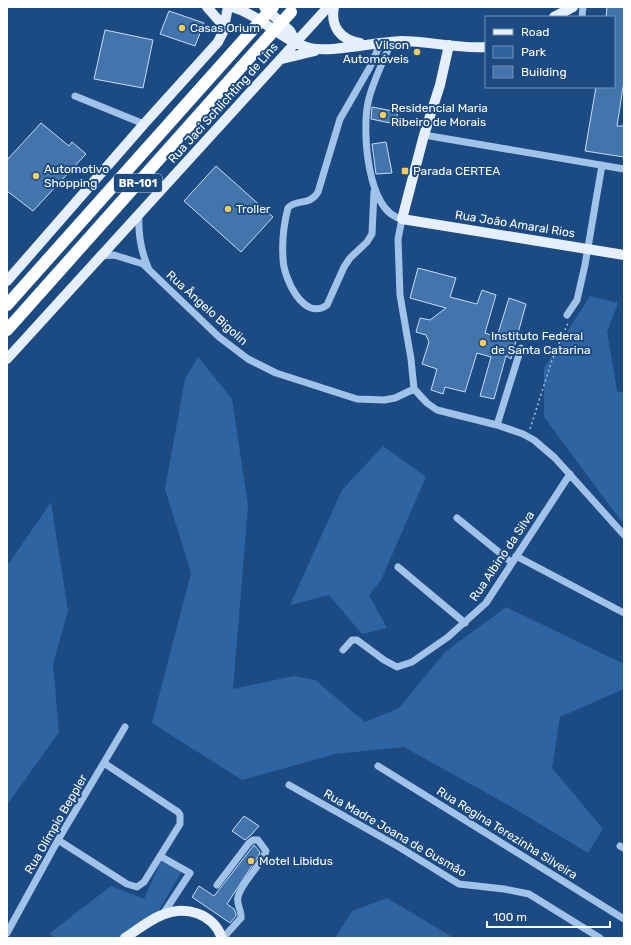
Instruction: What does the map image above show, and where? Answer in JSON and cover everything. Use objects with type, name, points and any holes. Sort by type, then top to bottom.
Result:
[{"type":"highway","name":"BR-101","points":[[7,305],[273,7]]},
{"type":"highway","name":"BR-101","points":[[7,330],[293,10]]},
{"type":"main road","points":[[207,7],[221,23],[223,32]]},
{"type":"main road","points":[[7,282],[144,124],[210,52],[218,42],[223,32],[228,7]]},
{"type":"main road","points":[[232,7],[253,15],[304,46],[320,50]]},
{"type":"main road","points":[[264,7],[269,14],[290,31],[296,42]]},
{"type":"main road","name":"Rua Jaci Schlichting de Lins","points":[[7,359],[328,7]]},
{"type":"main road","points":[[334,7],[334,26],[339,34],[353,42],[368,44]]},
{"type":"main road","points":[[556,16],[573,7]]},
{"type":"main road","points":[[280,60],[304,52],[368,44],[410,42],[485,47]]},
{"type":"main road","points":[[402,219],[424,135],[440,85],[449,45]]},
{"type":"main road","name":"Rua João Amaral Rios","points":[[402,219],[624,255]]},
{"type":"main road","points":[[125,938],[163,914],[186,911],[199,914],[214,924],[222,938]]},
{"type":"street","points":[[386,43],[368,103],[366,148],[374,190],[374,226],[367,242],[347,262],[327,305],[320,310],[313,310],[304,305],[289,283],[284,265],[283,258],[288,208],[291,204],[310,201],[318,192],[340,119],[370,67],[386,43]]},
{"type":"street","points":[[76,96],[144,124]]},
{"type":"street","points":[[424,135],[624,169]]},
{"type":"street","points":[[567,315],[577,300],[588,249],[602,166]]},
{"type":"street","points":[[374,190],[389,214],[402,219],[398,239],[400,295],[411,359],[414,389],[427,403],[437,410],[497,425],[528,436],[540,444],[570,474],[624,535]]},
{"type":"street","points":[[139,214],[139,239],[142,253],[150,270]]},
{"type":"street","name":"Rua Ângelo Bigolin","points":[[101,256],[114,255],[143,264],[225,342],[248,359],[276,373],[357,399],[384,400],[395,398],[414,389]]},
{"type":"street","points":[[497,425],[521,348]]},
{"type":"street","name":"Rua Albino da Silva","points":[[343,650],[352,640],[357,640],[384,660],[397,667],[404,666],[448,637],[486,603],[513,559],[570,474]]},
{"type":"street","points":[[458,518],[513,559],[624,613]]},
{"type":"street","points":[[398,567],[465,623]]},
{"type":"street","name":"Rua Olímpio Beppler","points":[[7,933],[58,840],[125,727]]},
{"type":"street","points":[[58,840],[131,886],[137,886],[144,882],[180,824],[180,815],[175,810],[104,763]]},
{"type":"street","name":"Rua Regina Terezinha Silveira","points":[[378,766],[624,919]]},
{"type":"street","name":"Rua Madre Joana de Gusmão","points":[[289,785],[459,884],[504,889],[529,894],[600,938]]},
{"type":"street","points":[[217,885],[249,843],[253,840],[258,840],[266,851],[263,859],[238,895],[237,903],[241,918],[222,938]]},
{"type":"street","points":[[160,856],[190,873],[163,914]]},
{"type":"path","points":[[528,436],[552,360],[568,324],[567,315]]},
{"type":"green space","points":[[590,296],[618,303],[607,332],[617,391],[624,393],[624,525],[544,417],[544,368]]},
{"type":"green space","points":[[198,357],[232,399],[248,506],[233,689],[294,676],[315,680],[365,722],[399,708],[445,652],[506,607],[624,664],[624,689],[560,717],[552,768],[603,829],[588,853],[510,806],[404,747],[335,754],[242,780],[152,723],[191,573],[165,489],[185,379]]},
{"type":"green space","points":[[383,446],[426,477],[381,580],[369,595],[387,628],[362,634],[329,595],[290,605],[342,490]]},
{"type":"green space","points":[[51,502],[68,611],[53,664],[59,732],[7,805],[7,566]]},
{"type":"green space","points":[[161,861],[182,871],[158,912],[118,938],[53,938],[50,933],[111,886],[144,899]]},
{"type":"green space","points":[[387,898],[454,938],[335,938],[352,911]]},
{"type":"building","points":[[607,7],[624,7],[624,81],[617,126],[624,126],[624,157],[585,151],[596,88],[615,88],[615,16],[606,16]]},
{"type":"building","name":"Casas Orium","points":[[169,11],[204,23],[195,46],[160,34]]},
{"type":"building","points":[[105,30],[153,40],[143,88],[94,79]]},
{"type":"building","name":"Residencial Maria Ribeiro de Morais","points":[[372,107],[398,112],[395,124],[371,119]]},
{"type":"building","name":"Automotivo Shopping","points":[[41,123],[69,146],[72,142],[86,154],[33,211],[7,191],[7,160]]},
{"type":"building","points":[[386,142],[392,173],[376,174],[372,144]]},
{"type":"building","name":"Troller","points":[[216,166],[273,217],[241,252],[184,201]]},
{"type":"building","points":[[418,268],[456,278],[450,297],[477,304],[482,290],[496,295],[485,333],[497,337],[509,298],[526,304],[511,359],[506,356],[494,399],[480,396],[491,357],[477,353],[465,392],[445,387],[443,394],[431,390],[437,369],[422,364],[429,342],[426,335],[416,332],[420,318],[430,320],[446,308],[410,298]]},
{"type":"building","points":[[244,816],[259,826],[245,840],[232,831]]},
{"type":"building","points":[[254,845],[260,852],[259,855],[227,904],[234,909],[236,914],[230,923],[192,897],[199,886],[214,896]]},
{"type":"place","name":"Casas Orium","points":[[182,28]]},
{"type":"place","name":"Vilson Automóveis","points":[[417,52]]},
{"type":"place","name":"Residencial Maria Ribeiro de Morais","points":[[383,115]]},
{"type":"place","name":"Parada CERTEA","points":[[405,171]]},
{"type":"place","name":"Automotivo Shopping","points":[[36,176]]},
{"type":"place","name":"Troller","points":[[228,209]]},
{"type":"place","name":"Instituto Federal de Santa Catarina","points":[[483,343]]},
{"type":"place","name":"Motel Libidus","points":[[251,861]]}]
